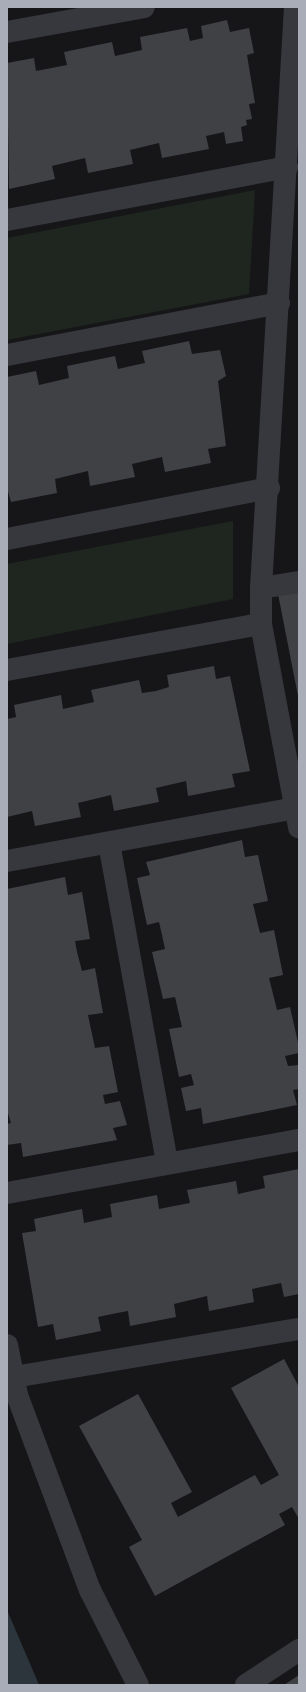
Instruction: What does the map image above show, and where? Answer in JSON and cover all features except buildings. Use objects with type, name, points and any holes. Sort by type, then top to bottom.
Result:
[{"type":"street","points":[[7,32],[144,7]]},
{"type":"street","points":[[7,861],[109,843],[297,817],[261,624],[261,588],[269,488],[280,303],[295,7]]},
{"type":"street","points":[[7,220],[287,167]]},
{"type":"street","points":[[7,355],[280,303]]},
{"type":"street","points":[[7,539],[269,488]]},
{"type":"street","points":[[261,588],[299,582]]},
{"type":"street","points":[[7,670],[261,624]]},
{"type":"street","points":[[109,843],[167,1163]]},
{"type":"street","points":[[7,1192],[299,1140]]},
{"type":"street","points":[[14,1377],[299,1329]]},
{"type":"street","points":[[7,1345],[14,1377],[90,1590],[138,1685]]},
{"type":"street","points":[[246,1685],[299,1650]]},
{"type":"shaded area","points":[[255,190],[249,294],[7,340],[7,238]]},
{"type":"shaded area","points":[[233,521],[233,599],[7,644],[7,564]]},
{"type":"shaded area","points":[[7,1610],[37,1680],[39,1685],[7,1685]]}]
